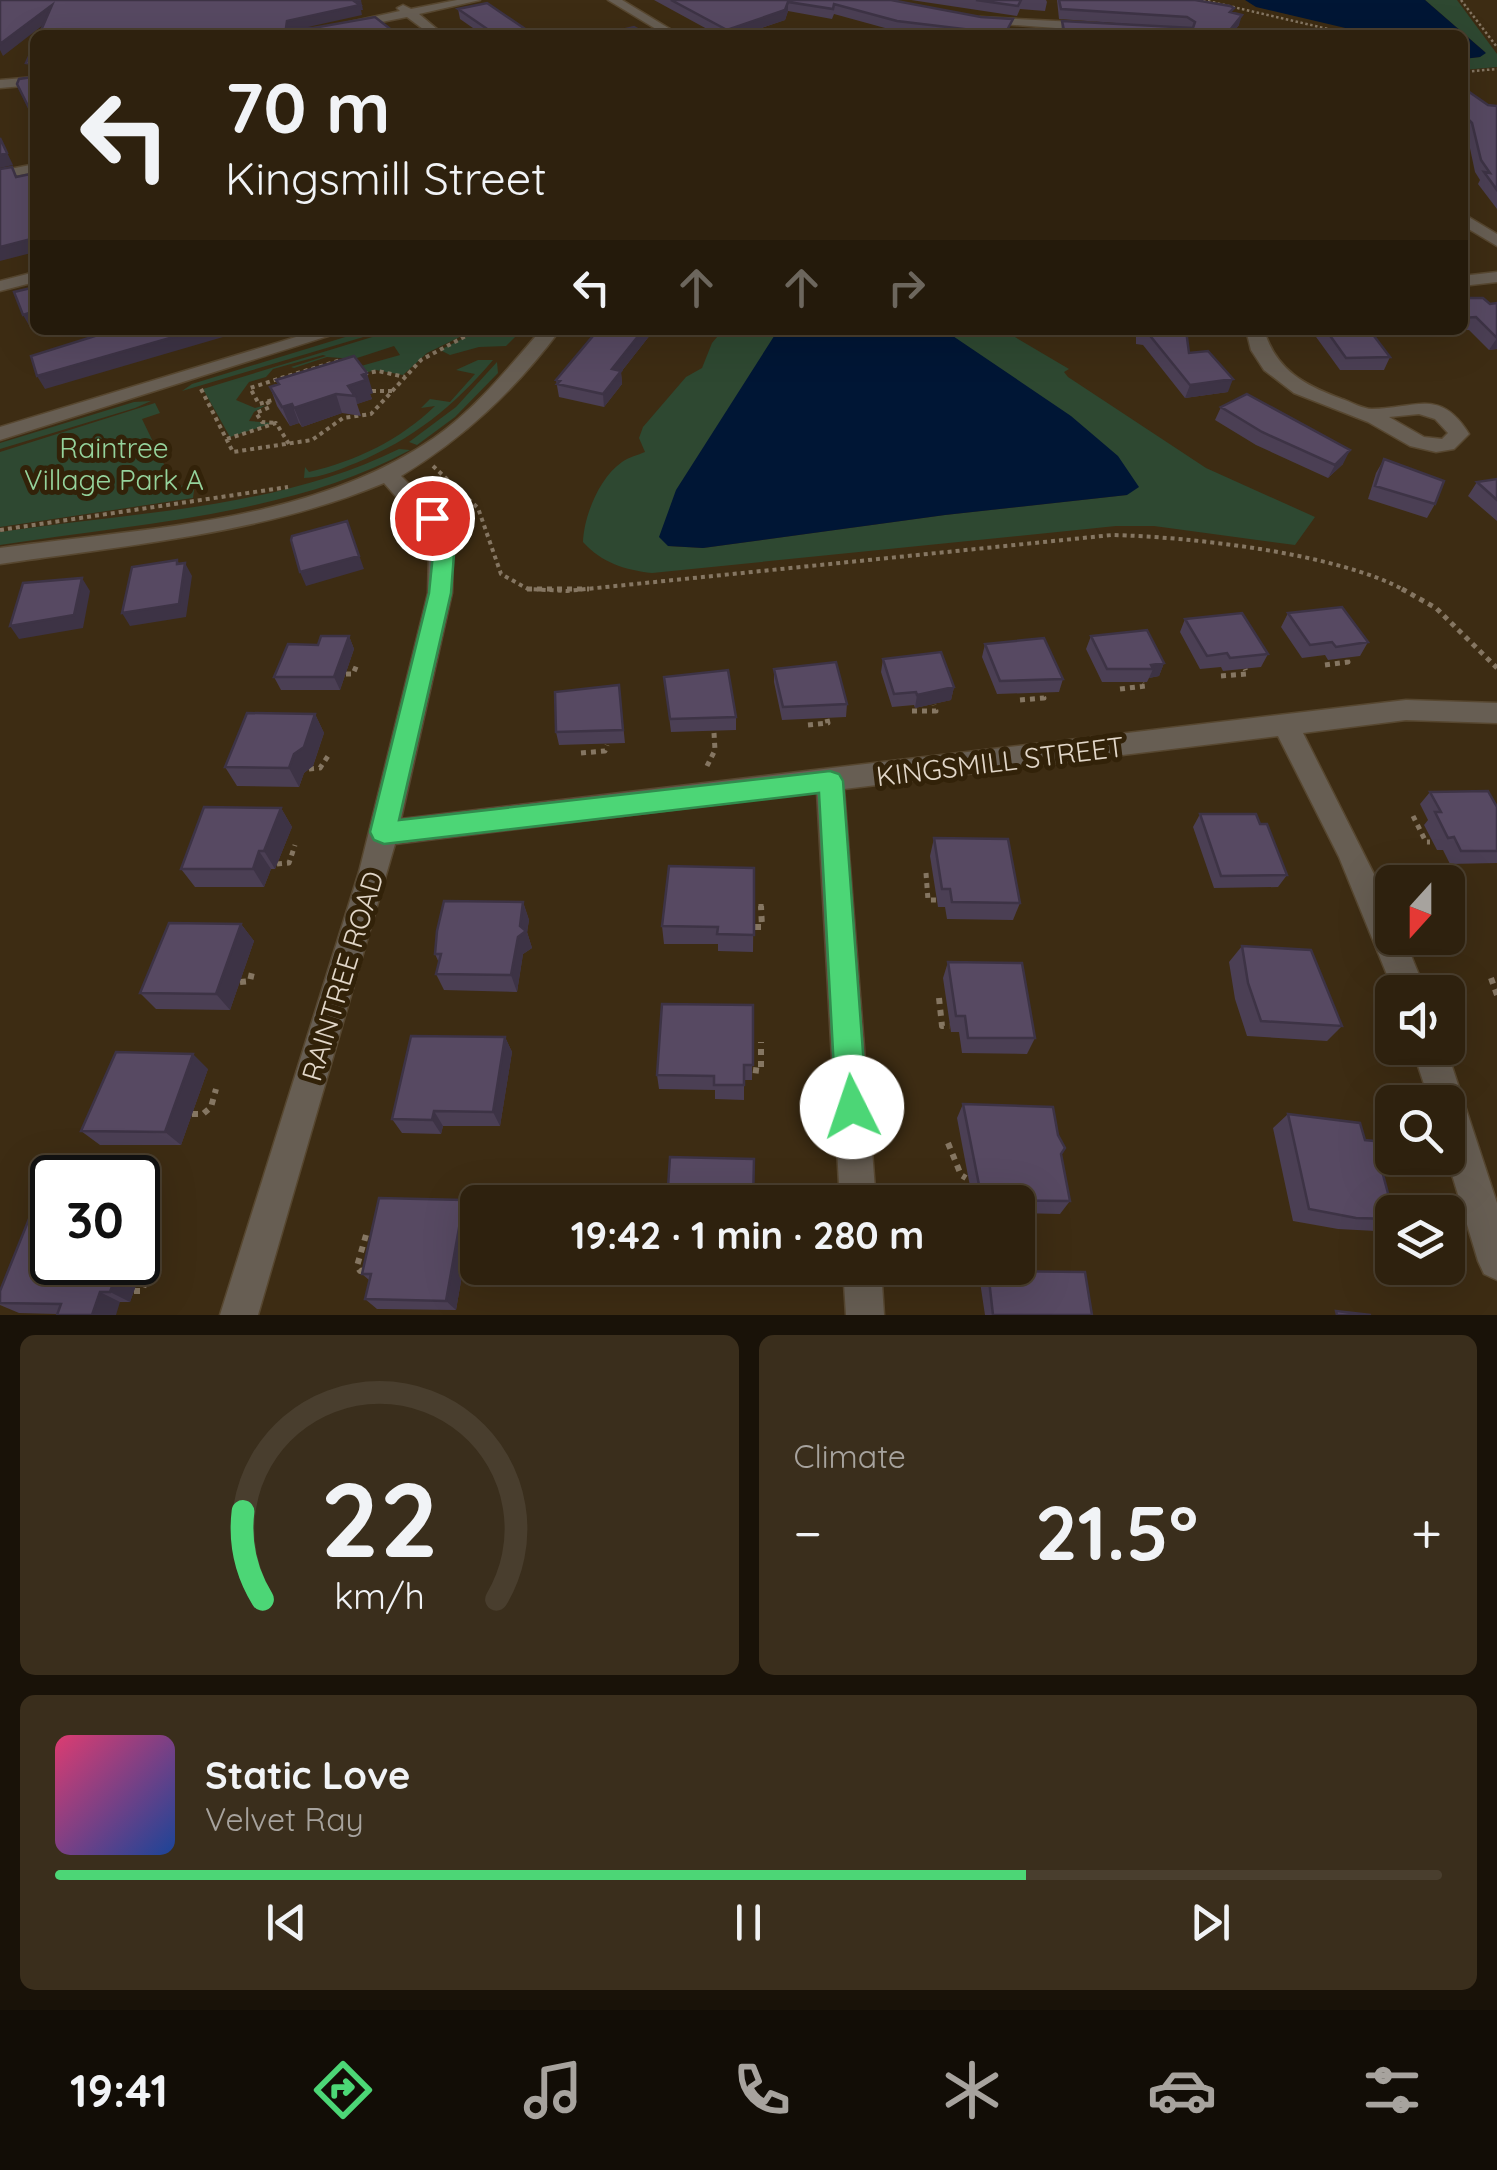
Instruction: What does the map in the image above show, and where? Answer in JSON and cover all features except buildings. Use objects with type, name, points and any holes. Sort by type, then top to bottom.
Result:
[{"type":"street","points":[[392,0],[431,30]]},
{"type":"street","points":[[322,30],[474,0]]},
{"type":"street","points":[[614,0],[665,30]]},
{"type":"street","points":[[968,18],[1116,28]]},
{"type":"street","points":[[0,84],[30,81]]},
{"type":"street","points":[[0,175],[30,169]]},
{"type":"street","points":[[1468,222],[1497,242]]},
{"type":"street","points":[[1468,280],[1497,277]]},
{"type":"street","points":[[0,286],[30,278]]},
{"type":"street","points":[[0,434],[322,335]]},
{"type":"street","points":[[0,556],[260,515],[306,504],[388,474],[462,426],[547,335]]},
{"type":"street","points":[[1256,335],[1262,356],[1290,382],[1332,404],[1370,415]]},
{"type":"street","name":"RAINTREE ROAD","points":[[238,1315],[384,832],[440,593],[444,554],[432,518],[388,474]]},
{"type":"street","name":"KINGSMILL STREET","points":[[384,832],[1406,710],[1497,714]]},
{"type":"street","points":[[1286,726],[1349,841],[1403,975]]},
{"type":"street","points":[[830,781],[857,1185]]},
{"type":"street","points":[[1465,1161],[1497,1261]]},
{"type":"street","points":[[863,1285],[865,1315]]},
{"type":"path","points":[[1203,0],[1332,30]]},
{"type":"path","points":[[1462,0],[1497,47]]},
{"type":"path","points":[[1468,71],[1497,69]]},
{"type":"path","points":[[201,390],[233,452],[312,440],[334,423],[371,414],[421,360],[468,335]]},
{"type":"path","points":[[282,378],[291,394],[259,404],[250,388],[282,378],[341,360],[347,369]]},
{"type":"path","points":[[368,382],[359,375],[378,371],[405,377]]},
{"type":"path","points":[[372,391],[392,392]]},
{"type":"path","points":[[267,401],[270,408],[256,413],[262,422],[274,420],[289,444]]},
{"type":"path","points":[[328,415],[334,423]]},
{"type":"path","points":[[227,439],[276,424]]},
{"type":"path","points":[[430,464],[478,508],[501,574],[528,589],[567,590],[1112,535],[1159,536],[1312,558],[1369,573],[1436,608],[1497,668]]},
{"type":"path","points":[[0,530],[292,487]]},
{"type":"path","points":[[1325,665],[1348,662],[1345,658]]},
{"type":"path","points":[[346,674],[354,674],[358,662]]},
{"type":"path","points":[[1221,676],[1247,674],[1245,669]]},
{"type":"path","points":[[1120,688],[1146,686],[1142,682]]},
{"type":"path","points":[[1020,700],[1044,698],[1042,694]]},
{"type":"path","points":[[912,712],[936,711],[934,705]]},
{"type":"path","points":[[808,726],[828,723],[827,719]]},
{"type":"path","points":[[707,766],[715,750],[714,732]]},
{"type":"path","points":[[581,753],[605,751],[606,745]]},
{"type":"path","points":[[310,768],[320,768],[328,756]]},
{"type":"path","points":[[1413,816],[1426,842],[1430,842]]},
{"type":"path","points":[[277,864],[289,863],[294,845]]},
{"type":"path","points":[[926,873],[928,900],[937,900]]},
{"type":"path","points":[[756,927],[762,927],[761,904]]},
{"type":"path","points":[[240,982],[250,981],[253,968]]},
{"type":"path","points":[[1491,978],[1497,995]]},
{"type":"path","points":[[940,998],[942,1026],[950,1026]]},
{"type":"path","points":[[753,1070],[760,1071],[761,1042]]},
{"type":"path","points":[[192,1114],[203,1114],[211,1107],[216,1089]]},
{"type":"path","points":[[948,1143],[961,1176],[966,1178]]},
{"type":"path","points":[[366,1236],[357,1266],[360,1271],[378,1268]]},
{"type":"path","points":[[134,1291],[142,1292],[144,1285]]},
{"type":"green space","points":[[1425,0],[1457,0],[1497,54],[1497,67],[1468,70],[1468,58],[1485,52],[1468,37],[1468,30],[1460,30]]},
{"type":"green space","points":[[352,335],[370,335],[182,391],[192,384]]},
{"type":"green space","points":[[379,335],[464,335],[427,353],[403,375],[376,370],[356,375],[361,366],[400,355],[394,346],[354,359],[327,357],[291,367],[326,356],[323,355],[273,369],[266,377],[249,382],[236,400],[255,408],[266,405],[254,412],[249,421],[273,423],[230,437],[203,389]]},
{"type":"green space","points":[[470,335],[517,335],[506,346],[479,347],[450,355],[440,350]]},
{"type":"green space","points":[[719,335],[775,335],[668,546],[703,548],[1127,495],[950,335],[1011,335],[1069,369],[1064,372],[1068,377],[1206,468],[1315,517],[1295,545],[1154,526],[1116,526],[652,573],[606,560],[583,542],[594,498],[614,469],[645,452],[639,438],[643,427],[686,377],[702,368]]},
{"type":"green space","points":[[478,360],[493,360],[463,393],[414,432],[356,463],[304,478],[305,467],[309,472],[326,467],[392,439],[435,406],[421,408],[430,399],[450,402],[475,374],[456,370]]},
{"type":"green space","points":[[497,362],[498,373],[455,417],[417,445],[409,442],[456,407]]},
{"type":"green space","points":[[151,401],[0,449],[0,443],[134,402]]},
{"type":"green space","name":"Raintree Village Park A","points":[[155,403],[160,413],[142,419],[175,487],[195,483],[193,498],[0,527],[0,452]]},
{"type":"green space","points":[[399,449],[410,450],[364,472],[263,503],[157,523],[0,545],[0,532],[255,496],[353,469]]},
{"type":"water","points":[[1245,0],[1425,0],[1460,30],[1354,30],[1256,7]]},
{"type":"water","points":[[1468,37],[1486,53],[1468,58]]},
{"type":"water","points":[[775,335],[951,335],[1071,416],[1118,456],[1139,487],[1127,495],[703,548],[668,546],[659,537],[676,490]]},
{"type":"route","points":[[432,518],[444,554],[440,593],[384,832],[830,781],[852,1107]]}]
